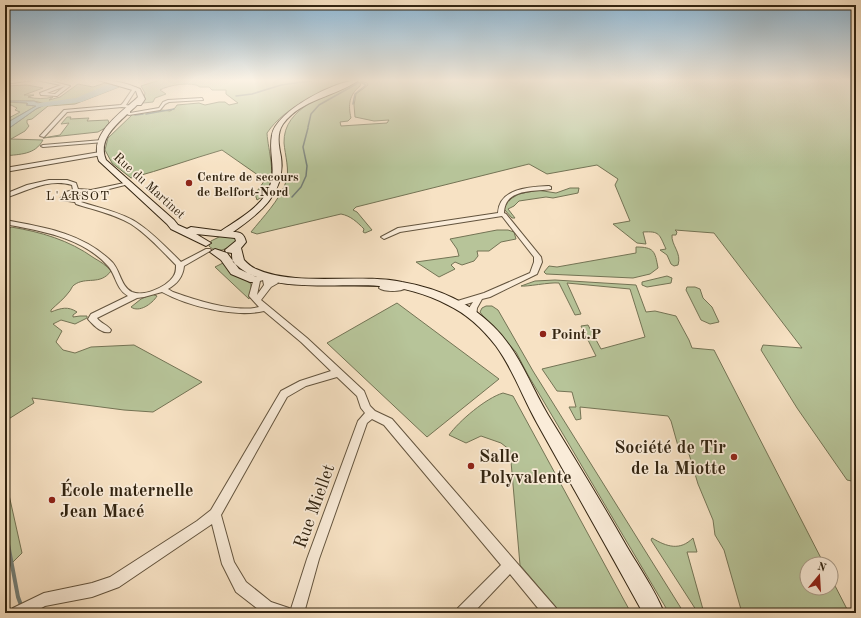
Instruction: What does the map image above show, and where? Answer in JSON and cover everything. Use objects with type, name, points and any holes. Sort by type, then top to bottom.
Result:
[{"type":"main road","points":[[100,154],[99,148],[103,139],[129,109]]},
{"type":"main road","points":[[248,219],[248,222],[240,236],[241,242],[236,247],[226,251],[210,248],[213,237],[224,234],[248,219],[275,187],[278,174],[275,139],[276,132],[281,122],[296,109]]},
{"type":"main road","name":"Rue du Martinet","points":[[100,154],[103,161],[171,222],[174,227],[195,236],[210,248],[226,257],[234,270],[239,274],[266,281]]},
{"type":"main road","points":[[171,222],[202,232],[234,234],[240,236]]},
{"type":"main road","points":[[236,247],[236,254],[240,264],[266,281],[383,288],[426,298],[450,308],[463,317],[494,344],[516,379],[531,397]]},
{"type":"main road","points":[[266,281],[359,281],[399,284],[430,293],[467,309],[500,343],[523,379],[531,397],[654,613]]},
{"type":"street","points":[[42,136],[66,111],[112,109]]},
{"type":"street","points":[[133,109],[144,112],[160,109]]},
{"type":"street","points":[[43,146],[103,139]]},
{"type":"street","points":[[5,170],[100,154]]},
{"type":"street","points":[[5,196],[24,188],[57,182],[72,183],[76,190]]},
{"type":"street","points":[[90,192],[87,190],[76,190],[68,193],[63,199],[68,201],[77,200],[85,197],[90,192],[127,183]]},
{"type":"street","points":[[501,214],[501,204],[508,196],[538,188],[549,188]]},
{"type":"street","points":[[77,200],[78,203],[114,214],[133,223],[147,233],[180,265],[181,271],[178,277],[162,289],[136,295],[94,316],[92,319],[107,330]]},
{"type":"street","points":[[384,237],[398,230],[413,227],[501,214],[504,215],[534,251],[538,262],[533,274],[524,280],[478,299],[467,309]]},
{"type":"street","points":[[5,222],[50,230],[78,241],[103,257],[114,268],[126,292],[136,295]]},
{"type":"street","points":[[180,265],[210,248]]},
{"type":"street","points":[[257,298],[261,296],[266,281]]},
{"type":"street","points":[[266,281],[253,292],[253,296],[257,298],[265,308],[304,340],[361,394],[366,408],[371,414],[388,422],[551,613]]},
{"type":"street","points":[[383,288],[395,287],[414,291],[439,299],[460,310],[467,309],[477,303],[478,299]]},
{"type":"street","points":[[162,289],[179,297],[218,307],[254,311],[265,308]]},
{"type":"street","points":[[18,613],[44,600],[92,590],[114,582],[201,525],[215,514],[284,394],[291,388],[307,381],[338,373]]},
{"type":"street","name":"Rue Miellet","points":[[297,613],[313,558],[360,430],[364,421],[371,414]]},
{"type":"street","points":[[215,514],[228,564],[241,587],[267,608],[284,613]]},
{"type":"street","points":[[463,613],[510,565]]},
{"type":"green space","points":[[31,109],[10,121],[5,126],[5,120],[20,112],[15,110]]},
{"type":"green space","points":[[36,109],[45,109],[32,119],[27,120],[29,126],[25,131],[11,139],[43,140],[40,145],[36,149],[27,153],[5,156],[5,131]]},
{"type":"green space","points":[[174,109],[292,109],[275,123],[267,133],[272,171],[270,185],[264,196],[257,200],[255,194],[265,180],[222,150],[131,178],[112,163],[105,150],[108,138],[133,114],[162,110],[170,111]]},
{"type":"green space","points":[[302,109],[350,109],[351,118],[348,121],[340,122],[341,126],[387,123],[389,120],[374,121],[355,117],[354,109],[856,109],[856,482],[847,480],[797,408],[761,350],[763,345],[802,348],[714,233],[675,230],[677,232],[676,235],[672,235],[672,239],[678,253],[679,261],[678,265],[674,266],[671,264],[667,255],[660,250],[666,249],[658,234],[653,232],[643,232],[646,244],[637,243],[613,224],[630,221],[615,185],[618,179],[597,165],[547,174],[529,164],[356,207],[353,210],[357,212],[372,230],[365,233],[363,232],[364,229],[351,218],[341,214],[257,234],[251,232],[266,215],[286,182],[287,168],[284,143],[286,130],[291,120],[299,111]]},
{"type":"green space","points":[[67,117],[71,117],[70,119],[89,118],[87,121],[108,120],[109,123],[105,128],[98,132],[43,138],[60,135],[69,123],[61,124]]},
{"type":"green space","points":[[570,188],[579,188],[578,193],[553,198],[546,197],[519,201],[508,209],[515,218],[512,218],[504,209],[507,201],[519,194],[537,190],[556,193]]},
{"type":"green space","points":[[11,227],[44,234],[75,246],[111,271],[107,276],[98,280],[83,281],[74,285],[65,297],[51,310],[51,312],[67,308],[77,312],[73,315],[73,317],[87,316],[87,318],[75,324],[61,320],[53,324],[62,331],[56,342],[63,350],[75,353],[91,347],[134,345],[202,382],[153,412],[124,410],[32,398],[34,403],[7,420],[5,423],[5,234]]},
{"type":"green space","points":[[497,230],[508,230],[514,232],[516,239],[501,242],[489,251],[477,251],[478,256],[474,261],[462,265],[455,262],[451,265],[455,269],[439,277],[416,262],[459,256],[457,249],[450,239]]},
{"type":"green space","points":[[221,236],[236,238],[236,242],[223,250],[212,249],[209,246],[211,241]]},
{"type":"green space","points":[[636,247],[647,248],[653,251],[658,268],[650,274],[633,278],[546,274],[544,272],[549,266],[557,267],[636,253]]},
{"type":"green space","points":[[225,262],[251,284],[249,299],[215,267]]},
{"type":"green space","points":[[667,276],[672,278],[671,283],[647,287],[642,285],[642,282]]},
{"type":"green space","points":[[555,280],[636,285],[646,312],[655,311],[676,316],[692,348],[714,350],[820,556],[799,556],[799,596],[839,596],[839,594],[849,613],[742,613],[724,550],[715,535],[713,520],[698,484],[689,454],[678,446],[671,421],[668,416],[580,407],[581,419],[576,420],[569,407],[576,407],[572,392],[557,391],[542,369],[596,356],[581,326],[588,325],[601,349],[645,337],[630,289],[567,283],[581,314],[575,315],[559,283],[521,286],[535,281]]},
{"type":"green space","points":[[687,287],[695,287],[700,289],[703,298],[712,307],[719,322],[710,324],[701,320],[686,290]]},
{"type":"green space","points":[[152,294],[157,296],[149,305],[138,309],[131,307],[141,299]]},
{"type":"green space","points":[[397,303],[499,379],[427,437],[327,343]]},
{"type":"green space","points":[[492,306],[498,310],[533,371],[684,613],[669,613],[528,375],[516,352],[480,312],[482,308]]},
{"type":"green space","points":[[503,393],[513,396],[631,613],[561,613],[520,565],[510,450],[501,443],[481,436],[466,443],[449,435],[459,423],[473,411],[489,400]]},
{"type":"green space","points":[[5,477],[22,553],[9,566],[5,564]]},
{"type":"green space","points":[[652,538],[663,544],[678,546],[683,545],[693,538],[697,552],[687,552],[704,613],[698,613],[651,540]]},
{"type":"water","points":[[31,109],[36,109],[5,131],[5,126],[10,121]]},
{"type":"waterway","points":[[146,114],[174,109]]},
{"type":"waterway","points":[[308,127],[311,114],[316,109]]},
{"type":"waterway","points":[[135,115],[143,114]]},
{"type":"waterway","points":[[292,197],[301,187],[306,176],[307,166],[303,147],[308,128]]},
{"type":"waterway","points":[[5,528],[18,597],[24,613]]},
{"type":"place","name":"Centre de secours de Belfort-Nord","points":[[189,183]]},
{"type":"place","name":"Point.P","points":[[543,334]]},
{"type":"place","name":"Société de Tir de la Miotte","points":[[734,457]]},
{"type":"place","name":"Salle Polyvalente","points":[[471,466]]},
{"type":"place","name":"École maternelle Jean Macé","points":[[52,500]]},
{"type":"district","name":"L'ARSOT","points":[[78,195]]}]
